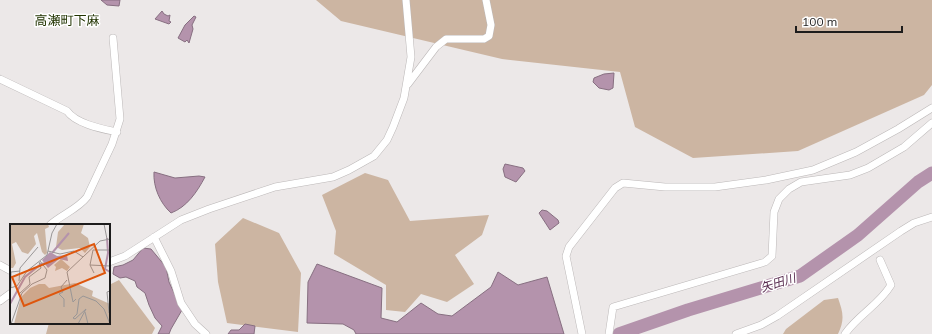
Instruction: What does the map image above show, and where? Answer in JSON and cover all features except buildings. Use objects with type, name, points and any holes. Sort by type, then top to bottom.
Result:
[{"type":"street","points":[[110,262],[125,256],[181,220],[275,187],[333,177],[374,156],[387,140],[404,98],[411,57],[406,0]]},
{"type":"street","points":[[406,86],[436,47],[446,39],[484,39],[489,36],[492,25],[486,0]]},
{"type":"street","points":[[51,224],[83,202],[87,197],[117,132],[120,119],[113,38]]},
{"type":"street","points":[[0,79],[67,111],[75,118],[98,128],[117,132]]},
{"type":"street","points":[[582,334],[566,256],[569,247],[615,188],[623,183],[665,187],[715,187],[766,180],[813,170],[856,152],[932,108]]},
{"type":"street","points":[[609,334],[613,307],[765,262],[772,256],[774,212],[779,199],[789,189],[802,182],[850,175],[868,168],[904,147],[932,123]]},
{"type":"street","points":[[736,334],[761,325],[777,316],[901,231],[914,223],[932,217]]},
{"type":"street","points":[[154,237],[171,272],[181,303],[194,324],[206,334]]},
{"type":"street","points":[[845,334],[850,327],[878,302],[891,285],[880,260]]},
{"type":"street","points":[[0,265],[10,270]]},
{"type":"street","points":[[0,301],[10,294]]},
{"type":"shaded area","points":[[101,0],[120,0],[119,6],[107,5]]},
{"type":"shaded area","points":[[316,0],[932,0],[932,85],[924,95],[798,151],[693,158],[635,127],[620,72],[502,59],[341,21]]},
{"type":"shaded area","points":[[162,11],[168,16],[170,15],[169,21],[171,22],[169,24],[155,19]]},
{"type":"shaded area","points":[[194,16],[196,17],[192,25],[193,29],[189,43],[187,40],[185,42],[178,38],[185,25]]},
{"type":"shaded area","points":[[614,73],[613,88],[609,90],[599,88],[593,82],[594,78],[604,74]]},
{"type":"shaded area","points":[[505,164],[523,168],[525,171],[516,182],[505,177],[503,169]]},
{"type":"shaded area","points":[[154,172],[175,178],[205,177],[199,188],[187,203],[171,213],[158,194]]},
{"type":"shaded area","points":[[365,173],[388,180],[410,221],[489,215],[482,235],[455,255],[474,284],[447,302],[421,294],[405,312],[386,310],[386,285],[334,254],[336,231],[322,195]]},
{"type":"shaded area","points":[[542,210],[547,211],[558,220],[559,223],[550,230],[539,213]]},
{"type":"shaded area","points":[[243,218],[279,233],[301,273],[298,332],[227,323],[218,282],[215,244]]},
{"type":"shaded area","points":[[143,248],[151,249],[166,267],[169,282],[182,310],[169,334],[158,334],[162,326],[155,318],[145,293],[137,287],[135,281],[126,277],[120,278],[113,274],[114,267],[123,265],[133,260]]},
{"type":"shaded area","points":[[317,264],[382,288],[381,318],[397,322],[421,303],[438,314],[452,316],[491,287],[498,272],[518,285],[547,277],[564,334],[356,334],[354,330],[343,324],[307,323],[308,282]]},
{"type":"shaded area","points":[[119,280],[155,328],[152,334],[46,334],[49,324],[110,324],[110,284]]},
{"type":"shaded area","points":[[838,298],[841,308],[842,324],[838,334],[783,334],[786,329],[824,300]]},
{"type":"shaded area","points":[[245,324],[255,326],[254,334],[228,334],[231,330],[239,330]]},
{"type":"waterway","name":"矢田川","points":[[619,334],[688,310],[800,276],[858,235],[918,182],[932,173]]},
{"type":"district","name":"高瀬町下麻","points":[[67,20]]}]
